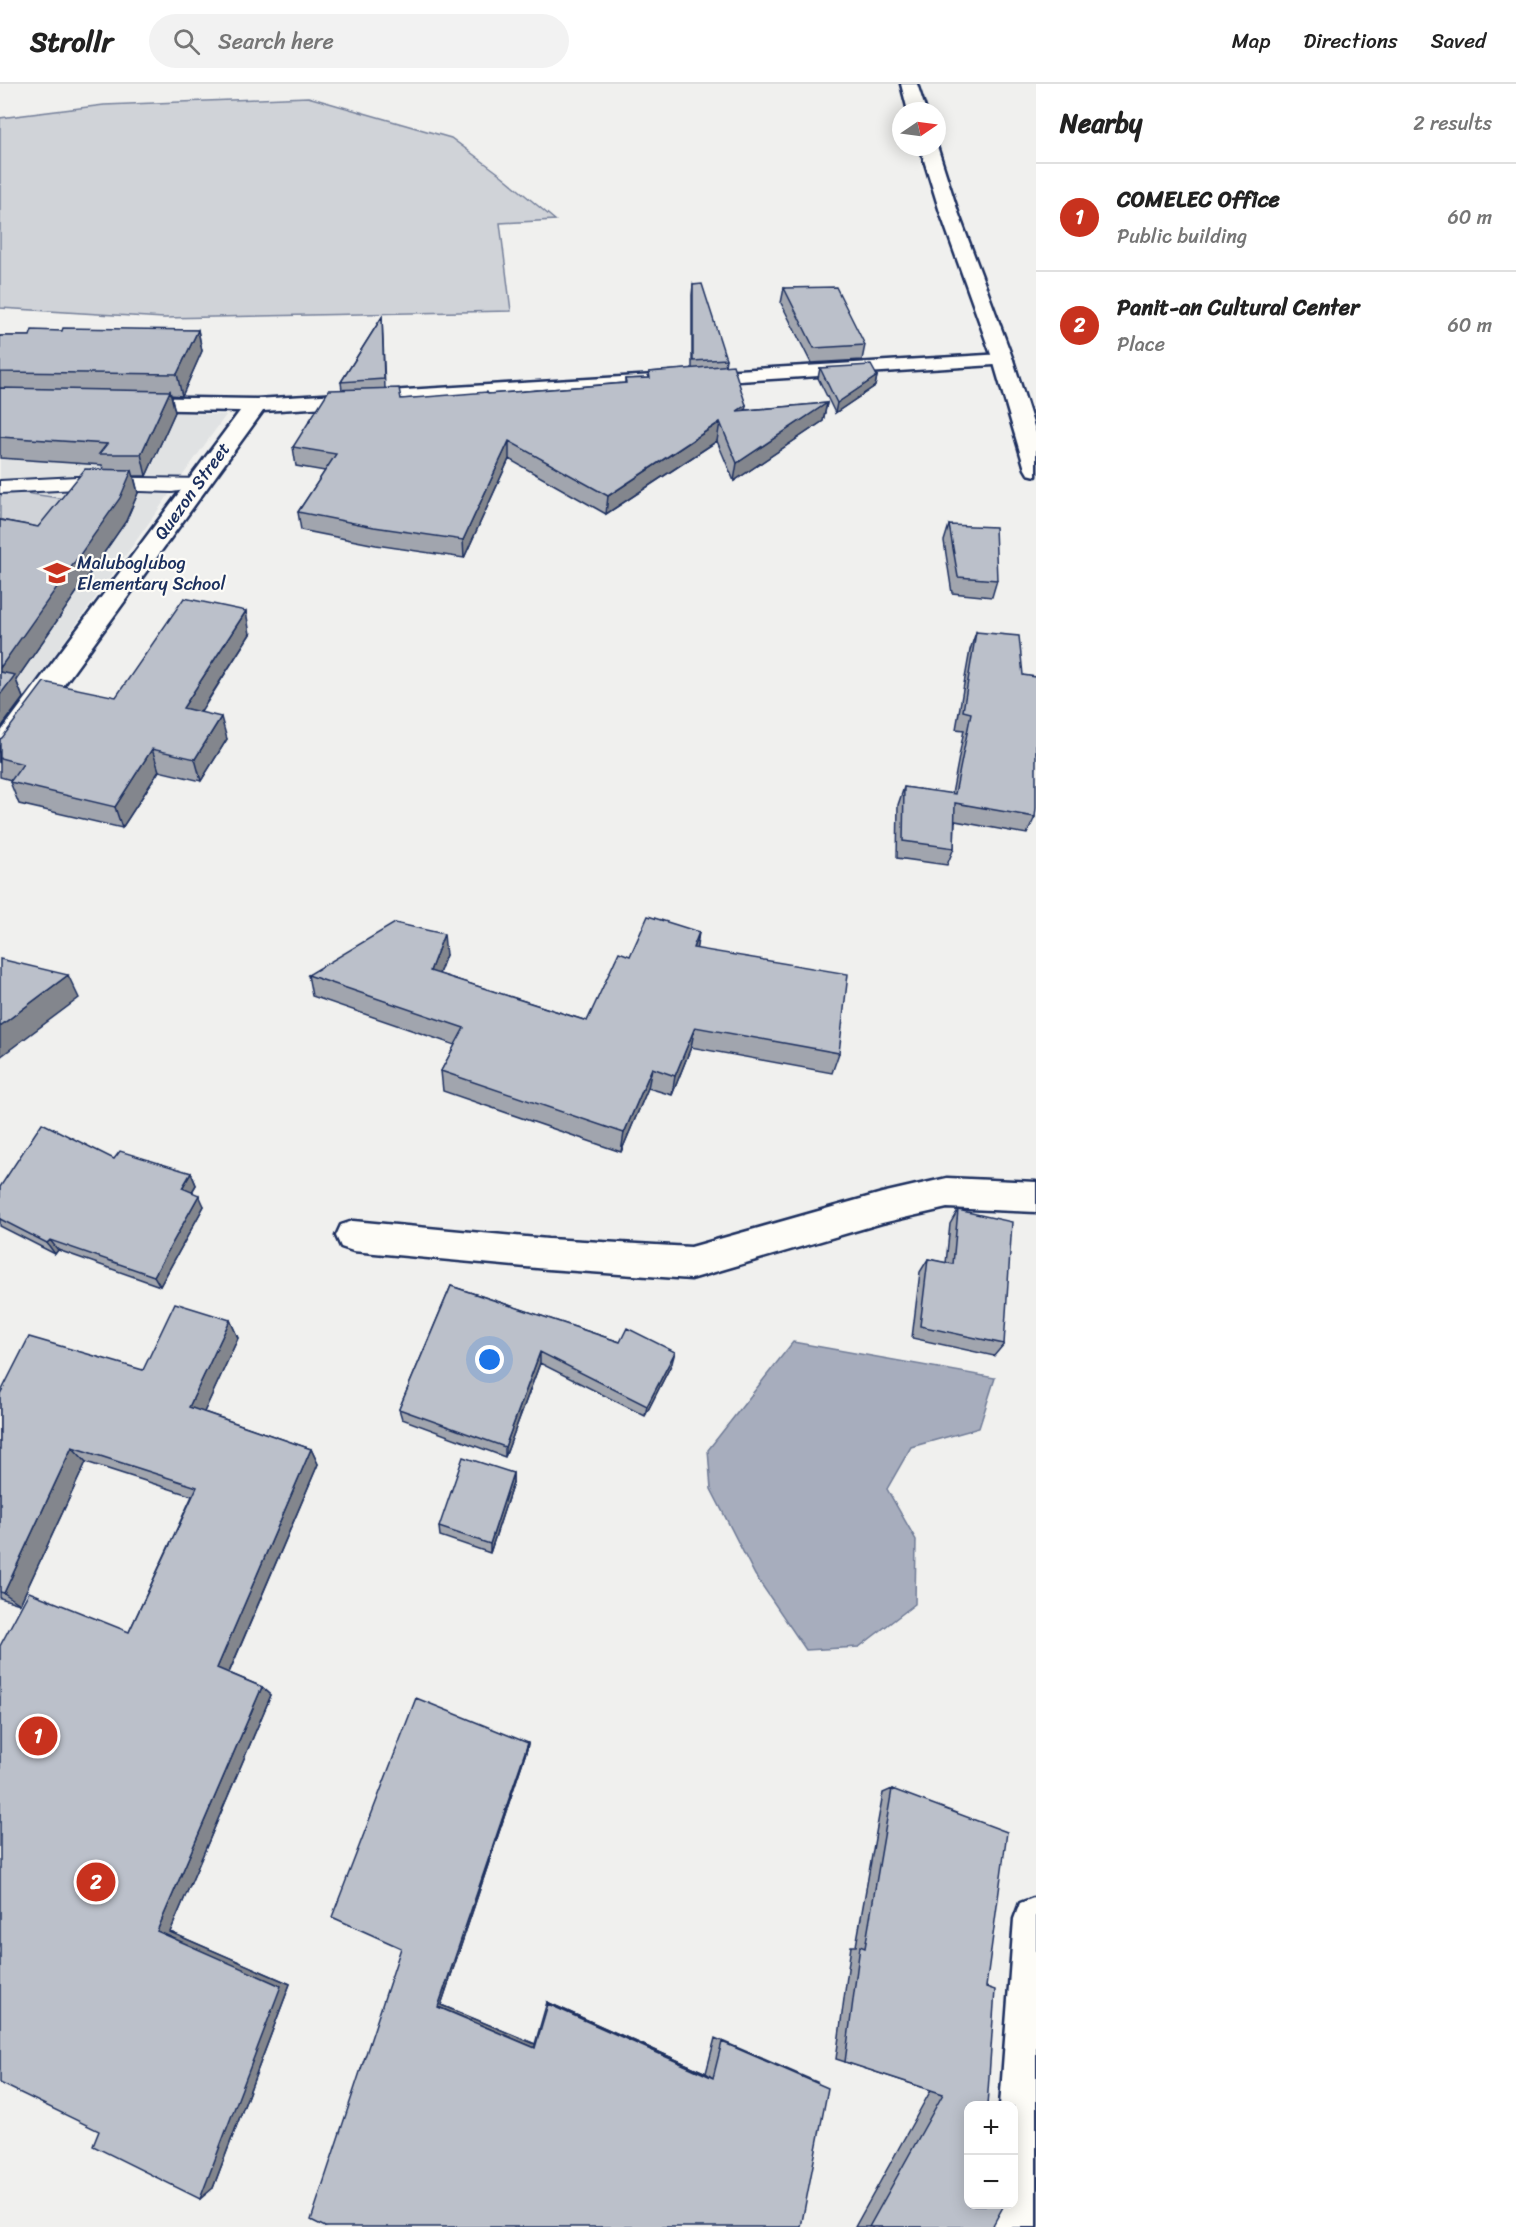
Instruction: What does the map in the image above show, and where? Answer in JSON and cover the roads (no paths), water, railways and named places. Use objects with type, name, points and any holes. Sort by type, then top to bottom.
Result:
[{"type":"street","points":[[909,84],[914,102]]},
{"type":"street","points":[[932,156],[949,212],[1003,360],[1036,468]]},
{"type":"street","points":[[105,403],[256,405],[1003,360]]},
{"type":"street","name":"Quezon Street","points":[[0,752],[256,405]]},
{"type":"street","points":[[353,1236],[548,1254],[691,1263],[882,1208],[947,1193],[1036,1197]]},
{"type":"street","points":[[1016,2227],[1036,1919]]},
{"type":"lane","points":[[0,487],[77,483],[172,486],[198,483]]},
{"type":"water","points":[[793,1342],[995,1378],[979,1428],[911,1447],[887,1489],[916,1540],[915,1604],[859,1647],[806,1650],[755,1575],[711,1489],[708,1450]]},
{"type":"place","name":"Maluboglubog Elementary School","points":[[57,573]]},
{"type":"place","name":"COMELEC Office","points":[[38,1736]]},
{"type":"place","name":"Panit-an Cultural Center","points":[[96,1882]]}]
